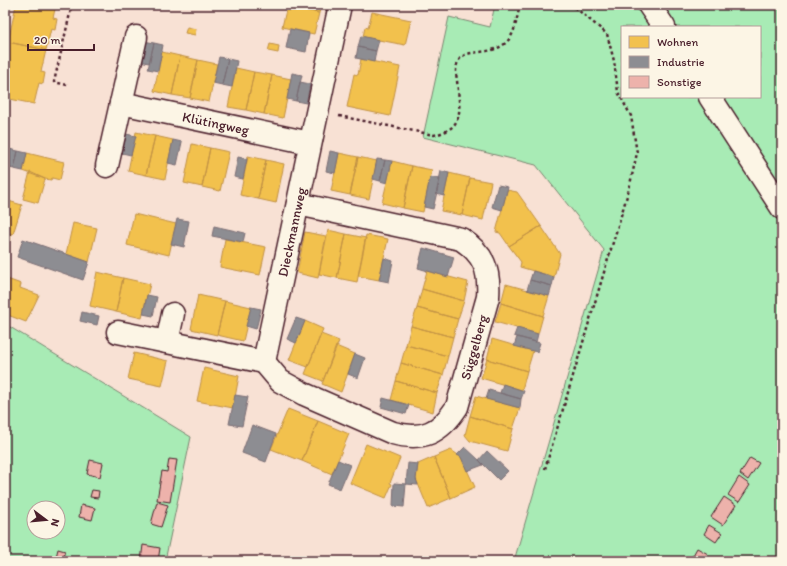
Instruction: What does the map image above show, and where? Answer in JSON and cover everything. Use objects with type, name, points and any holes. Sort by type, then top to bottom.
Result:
[{"type":"street","name":"Dieckmannweg","points":[[264,362],[340,5]]},
{"type":"street","points":[[649,5],[663,26]]},
{"type":"street","points":[[107,166],[136,37]]},
{"type":"street","points":[[711,98],[782,208]]},
{"type":"street","name":"Klütingweg","points":[[121,103],[310,143]]},
{"type":"street","name":"Süggelberg","points":[[264,362],[280,381],[304,394],[393,433],[408,437],[424,435],[438,429],[449,420],[457,407],[488,297],[489,282],[486,268],[473,247],[461,239],[298,204]]},
{"type":"street","points":[[167,342],[173,314]]},
{"type":"street","points":[[118,332],[264,362]]},
{"type":"path","points":[[67,85],[54,82],[72,5]]},
{"type":"path","points":[[572,5],[607,34],[614,61],[618,92],[621,98]]},
{"type":"path","points":[[317,112],[434,135],[447,132],[456,123],[460,111],[456,66],[459,58],[467,53],[495,50],[504,45],[511,37],[520,6]]},
{"type":"path","points":[[545,469],[629,189],[636,153],[631,116],[621,98]]},
{"type":"green space","points":[[495,5],[782,5],[782,561],[514,561],[604,250],[536,165],[423,137],[449,17],[490,27]]},
{"type":"green space","points":[[5,324],[191,437],[165,561],[5,561]]},
{"type":"building: Wohnen","points":[[16,5],[56,5],[53,18],[57,19],[55,30],[51,29],[46,50],[8,42]]},
{"type":"building: Wohnen","points":[[287,5],[321,5],[319,13]]},
{"type":"building: Wohnen","points":[[287,6],[319,13],[314,34],[282,27]]},
{"type":"building: Wohnen","points":[[372,12],[411,20],[405,45],[363,37],[365,27],[368,28]]},
{"type":"building: Wohnen","points":[[187,27],[196,29],[195,35],[185,33]]},
{"type":"building: Wohnen","points":[[8,42],[46,50],[41,72],[45,73],[43,84],[39,83],[34,104],[5,98],[5,56]]},
{"type":"building: Wohnen","points":[[270,44],[279,46],[278,53],[268,51]]},
{"type":"building: Wohnen","points":[[162,52],[180,56],[172,95],[154,91]]},
{"type":"building: Wohnen","points":[[180,56],[198,60],[190,98],[172,95]]},
{"type":"building: Wohnen","points":[[361,59],[400,67],[390,116],[347,107],[354,74],[358,75]]},
{"type":"building: Wohnen","points":[[198,60],[217,64],[209,102],[190,98]]},
{"type":"building: Wohnen","points":[[236,68],[254,72],[246,110],[228,107]]},
{"type":"building: Wohnen","points":[[254,72],[272,75],[264,114],[246,110]]},
{"type":"building: Wohnen","points":[[272,75],[291,79],[283,118],[264,114]]},
{"type":"building: Wohnen","points":[[136,132],[155,136],[146,175],[128,171]]},
{"type":"building: Wohnen","points":[[155,136],[173,140],[165,179],[146,175]]},
{"type":"building: Wohnen","points":[[192,144],[210,148],[202,187],[184,183]]},
{"type":"building: Wohnen","points":[[210,148],[229,152],[220,191],[202,187]]},
{"type":"building: Wohnen","points":[[27,153],[64,162],[60,180],[52,178],[51,180],[45,179],[23,171]]},
{"type":"building: Wohnen","points":[[339,153],[358,157],[350,195],[331,191]]},
{"type":"building: Wohnen","points":[[248,156],[266,160],[258,199],[240,195]]},
{"type":"building: Wohnen","points":[[358,157],[377,161],[369,199],[350,195]]},
{"type":"building: Wohnen","points":[[266,160],[284,164],[276,203],[258,199]]},
{"type":"building: Wohnen","points":[[392,161],[412,166],[403,208],[382,203]]},
{"type":"building: Wohnen","points":[[412,166],[432,170],[423,212],[403,208]]},
{"type":"building: Wohnen","points":[[30,172],[45,179],[38,203],[23,199]]},
{"type":"building: Wohnen","points":[[449,173],[470,178],[462,215],[441,211]]},
{"type":"building: Wohnen","points":[[470,178],[491,182],[483,220],[462,215]]},
{"type":"building: Wohnen","points":[[507,190],[517,192],[541,226],[509,246],[500,233],[496,232]]},
{"type":"building: Wohnen","points":[[5,200],[22,205],[13,234],[5,232]]},
{"type":"building: Wohnen","points":[[134,214],[176,224],[169,255],[127,245]]},
{"type":"building: Wohnen","points":[[73,223],[97,228],[89,262],[66,254]]},
{"type":"building: Wohnen","points":[[541,226],[560,254],[554,277],[520,267],[521,262],[509,246]]},
{"type":"building: Wohnen","points":[[328,230],[346,234],[337,278],[319,274]]},
{"type":"building: Wohnen","points":[[5,232],[11,234],[5,254]]},
{"type":"building: Wohnen","points":[[305,232],[326,236],[318,278],[297,273]]},
{"type":"building: Wohnen","points":[[346,234],[366,238],[357,282],[337,278]]},
{"type":"building: Wohnen","points":[[366,235],[388,239],[379,280],[358,276]]},
{"type":"building: Wohnen","points":[[225,239],[266,247],[260,275],[220,267]]},
{"type":"building: Wohnen","points":[[427,271],[468,282],[464,301],[422,289]]},
{"type":"building: Wohnen","points":[[97,272],[123,278],[116,312],[90,306]]},
{"type":"building: Wohnen","points":[[123,278],[150,284],[142,318],[116,312]]},
{"type":"building: Wohnen","points":[[7,279],[21,284],[20,288],[39,295],[26,322],[5,314],[5,285]]},
{"type":"building: Wohnen","points":[[506,284],[549,296],[543,316],[501,303]]},
{"type":"building: Wohnen","points":[[422,289],[464,301],[458,319],[417,308]]},
{"type":"building: Wohnen","points":[[198,295],[225,301],[217,335],[191,329]]},
{"type":"building: Wohnen","points":[[225,301],[251,307],[243,341],[217,335]]},
{"type":"building: Wohnen","points":[[501,303],[543,316],[538,334],[495,322]]},
{"type":"building: Wohnen","points":[[417,308],[458,319],[453,337],[411,326]]},
{"type":"building: Wohnen","points":[[305,321],[323,329],[308,367],[289,360]]},
{"type":"building: Wohnen","points":[[411,326],[453,337],[448,356],[406,345]]},
{"type":"building: Wohnen","points":[[321,334],[339,341],[323,381],[305,374]]},
{"type":"building: Wohnen","points":[[492,339],[533,351],[527,371],[487,359]]},
{"type":"building: Wohnen","points":[[406,345],[448,356],[443,375],[401,363]]},
{"type":"building: Wohnen","points":[[336,346],[355,354],[341,392],[322,384]]},
{"type":"building: Wohnen","points":[[134,353],[168,361],[162,386],[128,379]]},
{"type":"building: Wohnen","points":[[487,359],[527,371],[522,390],[481,378]]},
{"type":"building: Wohnen","points":[[401,363],[443,375],[437,393],[396,381]]},
{"type":"building: Wohnen","points":[[204,368],[239,376],[233,408],[197,401]]},
{"type":"building: Wohnen","points":[[396,381],[437,393],[433,412],[391,400]]},
{"type":"building: Wohnen","points":[[476,396],[520,408],[513,429],[470,416]]},
{"type":"building: Wohnen","points":[[288,409],[318,421],[302,461],[271,449]]},
{"type":"building: Wohnen","points":[[470,416],[513,429],[507,451],[470,441],[465,435]]},
{"type":"building: Wohnen","points":[[318,421],[349,434],[332,474],[302,461]]},
{"type":"building: Wohnen","points":[[366,444],[400,458],[386,498],[350,483]]},
{"type":"building: Wohnen","points":[[451,450],[461,457],[475,487],[451,498],[434,457]]},
{"type":"building: Wohnen","points":[[434,457],[451,498],[428,508],[416,479],[418,464]]},
{"type":"building: Industrie","points":[[290,29],[309,33],[306,52],[286,48]]},
{"type":"building: Industrie","points":[[361,36],[379,40],[376,51],[358,47]]},
{"type":"building: Industrie","points":[[144,41],[154,43],[149,63],[140,61]]},
{"type":"building: Industrie","points":[[154,43],[163,45],[158,71],[148,69]]},
{"type":"building: Industrie","points":[[358,47],[376,51],[374,62],[356,58]]},
{"type":"building: Industrie","points":[[219,57],[228,59],[222,85],[213,83]]},
{"type":"building: Industrie","points":[[228,59],[237,61],[232,87],[222,85]]},
{"type":"building: Industrie","points":[[292,73],[302,75],[296,101],[287,99]]},
{"type":"building: Industrie","points":[[300,82],[310,84],[306,103],[296,101]]},
{"type":"building: Industrie","points":[[126,134],[136,136],[131,155],[122,153]]},
{"type":"building: Industrie","points":[[173,140],[182,142],[177,165],[168,163]]},
{"type":"building: Industrie","points":[[5,148],[9,149],[5,164]]},
{"type":"building: Industrie","points":[[9,149],[18,151],[14,169],[5,167]]},
{"type":"building: Industrie","points":[[18,151],[27,153],[23,171],[14,169]]},
{"type":"building: Industrie","points":[[330,151],[339,153],[335,173],[326,171]]},
{"type":"building: Industrie","points":[[238,157],[247,159],[243,179],[234,177]]},
{"type":"building: Industrie","points":[[377,159],[385,160],[380,181],[373,179]]},
{"type":"building: Industrie","points":[[385,160],[392,161],[387,183],[380,181]]},
{"type":"building: Industrie","points":[[441,171],[449,173],[444,196],[436,194]]},
{"type":"building: Industrie","points":[[430,177],[440,179],[433,209],[424,207]]},
{"type":"building: Industrie","points":[[498,185],[508,187],[502,210],[492,207]]},
{"type":"building: Industrie","points":[[177,219],[189,221],[184,247],[171,244]]},
{"type":"building: Industrie","points":[[214,226],[245,233],[243,242],[212,236]]},
{"type":"building: Industrie","points":[[23,239],[89,262],[83,280],[17,257]]},
{"type":"building: Industrie","points":[[423,248],[454,257],[448,277],[418,268]]},
{"type":"building: Industrie","points":[[384,258],[393,261],[389,282],[379,280]]},
{"type":"building: Industrie","points":[[533,271],[554,277],[552,286],[530,280]]},
{"type":"building: Industrie","points":[[530,280],[552,286],[549,296],[527,290]]},
{"type":"building: Industrie","points":[[147,295],[157,297],[153,316],[143,314]]},
{"type":"building: Industrie","points":[[251,307],[261,309],[256,329],[246,326]]},
{"type":"building: Industrie","points":[[82,312],[99,316],[97,325],[80,321]]},
{"type":"building: Industrie","points":[[296,318],[305,321],[296,343],[287,339]]},
{"type":"building: Industrie","points":[[517,328],[538,334],[536,342],[514,336]]},
{"type":"building: Industrie","points":[[517,337],[540,343],[537,352],[514,346]]},
{"type":"building: Industrie","points":[[355,354],[365,358],[358,378],[348,374]]},
{"type":"building: Industrie","points":[[503,384],[524,391],[521,399],[500,393]]},
{"type":"building: Industrie","points":[[489,390],[521,399],[520,408],[486,399]]},
{"type":"building: Industrie","points":[[235,395],[248,397],[242,426],[229,424]]},
{"type":"building: Industrie","points":[[383,398],[409,405],[406,414],[381,407]]},
{"type":"building: Industrie","points":[[252,425],[276,434],[266,462],[242,453]]},
{"type":"building: Industrie","points":[[465,447],[483,465],[467,471],[461,457],[457,455]]},
{"type":"building: Industrie","points":[[487,451],[508,471],[499,480],[479,460]]},
{"type":"building: Industrie","points":[[338,460],[350,465],[340,489],[328,484]]},
{"type":"building: Industrie","points":[[408,463],[418,464],[416,479],[418,485],[406,484]]},
{"type":"building: Industrie","points":[[394,483],[406,484],[404,507],[393,506]]},
{"type":"building: Sonstige","points":[[750,458],[759,463],[748,480],[740,474]]},
{"type":"building: Sonstige","points":[[169,459],[177,460],[170,502],[157,500],[162,471],[167,472]]},
{"type":"building: Sonstige","points":[[90,460],[103,463],[100,477],[87,474]]},
{"type":"building: Sonstige","points":[[739,477],[750,485],[739,502],[728,495]]},
{"type":"building: Sonstige","points":[[92,490],[99,491],[98,498],[90,497]]},
{"type":"building: Sonstige","points":[[724,497],[736,505],[723,525],[711,517]]},
{"type":"building: Sonstige","points":[[157,502],[168,505],[161,527],[151,524]]},
{"type":"building: Sonstige","points":[[81,505],[95,508],[92,520],[79,517]]},
{"type":"building: Sonstige","points":[[709,525],[722,533],[716,542],[704,534]]},
{"type":"building: Sonstige","points":[[143,545],[160,548],[158,561],[141,561]]},
{"type":"building: Sonstige","points":[[697,548],[708,554],[705,561],[695,561],[691,559]]},
{"type":"building: Sonstige","points":[[58,549],[65,551],[63,557],[77,561],[55,561]]}]
